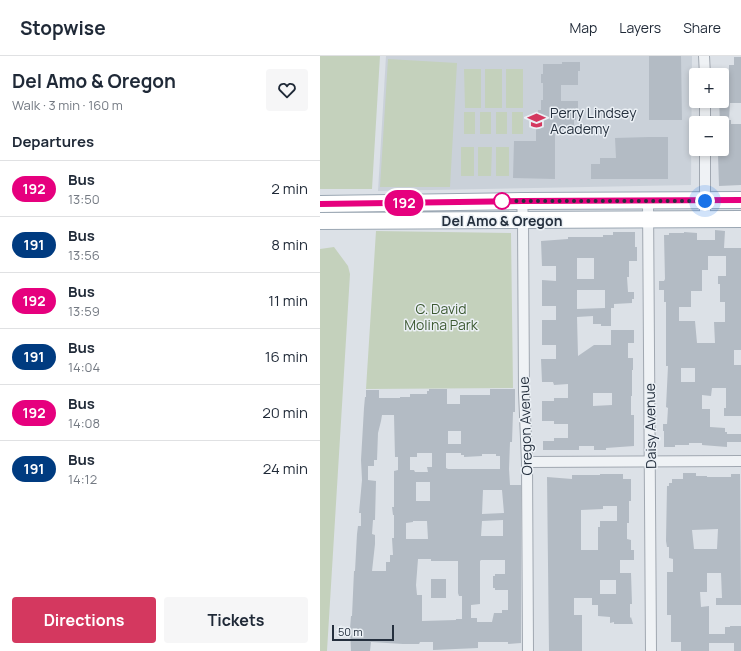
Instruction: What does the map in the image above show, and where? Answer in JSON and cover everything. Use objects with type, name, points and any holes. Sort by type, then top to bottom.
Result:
[{"type":"main road","points":[[320,204],[741,200]]},
{"type":"main road","points":[[320,220],[741,219]]},
{"type":"street","points":[[704,56],[704,68]]},
{"type":"street","points":[[705,156],[705,219]]},
{"type":"street","name":"Oregon Avenue","points":[[522,201],[524,220],[524,399],[527,462],[528,651]]},
{"type":"street","name":"Daisy Avenue","points":[[648,201],[651,651]]},
{"type":"street","points":[[527,462],[741,461]]},
{"type":"shaded area","name":"Perry Lindsey Academy","points":[[386,56],[692,56],[692,68],[689,68],[689,108],[692,108],[692,116],[689,116],[691,185],[378,191]]},
{"type":"green space","points":[[320,56],[380,56],[372,189],[320,189]]},
{"type":"green space","points":[[388,59],[457,63],[450,187],[380,187]]},
{"type":"green space","points":[[464,69],[481,69],[481,108],[465,108]]},
{"type":"green space","points":[[485,69],[502,69],[502,108],[485,108]]},
{"type":"green space","points":[[506,69],[523,69],[523,108],[506,108]]},
{"type":"green space","points":[[464,112],[475,112],[475,134],[464,134]]},
{"type":"green space","points":[[480,112],[491,112],[491,134],[480,134]]},
{"type":"green space","points":[[496,112],[507,112],[507,134],[496,134]]},
{"type":"green space","points":[[512,112],[523,112],[523,134],[512,134]]},
{"type":"green space","points":[[461,147],[474,147],[474,176],[461,176]]},
{"type":"green space","points":[[478,147],[492,147],[491,176],[478,176]]},
{"type":"green space","points":[[496,147],[509,147],[509,176],[496,176]]},
{"type":"green space","name":"C. David Molina Park","points":[[376,231],[511,233],[513,388],[366,389]]},
{"type":"green space","points":[[334,247],[348,266],[350,274],[327,651],[320,651],[320,249]]},
{"type":"building","points":[[649,56],[681,56],[682,120],[649,120]]},
{"type":"building","points":[[734,57],[741,57],[741,103],[730,103],[729,120],[729,116],[720,116],[719,108],[729,108],[729,65],[734,65]]},
{"type":"building","points":[[562,62],[580,62],[580,71],[578,71],[578,85],[561,85],[561,101],[578,101],[578,110],[576,110],[576,120],[574,120],[574,130],[555,129],[555,179],[513,178],[514,141],[536,141],[536,120],[538,120],[538,110],[541,110],[541,100],[543,100],[543,83],[541,83],[541,74],[543,74],[543,64],[562,64]]},
{"type":"building","points":[[729,120],[731,120],[731,124],[741,124],[741,185],[719,186],[718,156],[729,156]]},
{"type":"building","points":[[668,137],[668,179],[591,179],[591,164],[600,164],[600,158],[616,158],[615,138]]},
{"type":"building","points":[[715,230],[725,231],[724,248],[741,248],[741,350],[734,350],[734,365],[741,365],[741,416],[724,416],[724,408],[726,408],[726,388],[712,388],[711,396],[702,395],[702,409],[710,409],[710,427],[725,428],[725,432],[727,432],[727,434],[741,434],[741,442],[727,442],[727,447],[702,445],[702,443],[689,443],[689,445],[664,447],[663,424],[667,424],[668,408],[666,407],[668,366],[666,366],[666,302],[664,302],[664,290],[659,290],[659,281],[664,281],[665,279],[664,235],[669,235],[669,233],[684,232],[697,233],[697,240],[715,240]],"holes":[[[708,256],[726,256],[726,276],[718,276],[718,284],[720,284],[720,302],[725,302],[725,322],[714,322],[715,343],[697,343],[695,321],[679,321],[679,307],[691,307],[691,291],[702,291],[702,270],[708,270]],[[681,368],[695,368],[695,382],[681,382]]]},
{"type":"building","points":[[613,232],[635,232],[637,261],[629,261],[629,277],[627,277],[628,292],[634,292],[634,299],[632,299],[632,303],[614,304],[614,308],[611,308],[611,326],[593,324],[593,316],[577,317],[578,356],[594,345],[611,345],[611,330],[634,330],[634,343],[628,343],[628,358],[633,358],[631,415],[634,415],[634,446],[606,448],[606,450],[594,450],[594,446],[579,446],[579,450],[543,450],[543,441],[554,441],[554,438],[568,438],[568,424],[554,424],[554,421],[542,421],[542,401],[554,401],[554,398],[568,398],[568,384],[554,385],[553,382],[542,382],[541,359],[556,359],[556,345],[542,345],[542,320],[556,320],[556,306],[542,306],[542,280],[556,281],[556,266],[542,266],[541,241],[568,239],[568,237],[603,237],[603,235],[613,235]],"holes":[[[577,258],[594,258],[594,279],[577,279]],[[577,290],[605,290],[605,308],[577,309]],[[593,393],[612,393],[612,405],[593,406]]]},
{"type":"building","points":[[429,389],[447,389],[447,404],[460,404],[460,395],[490,395],[490,389],[515,389],[515,412],[513,412],[509,469],[510,485],[521,485],[521,643],[508,644],[508,642],[478,642],[478,648],[433,650],[433,642],[403,644],[371,642],[370,651],[351,651],[350,629],[354,571],[358,526],[361,526],[361,513],[359,513],[366,390],[379,390],[379,398],[410,397],[410,394],[427,394],[427,391],[429,391]],"holes":[[[382,415],[394,415],[395,457],[398,457],[398,470],[394,471],[394,507],[392,507],[394,515],[394,538],[392,538],[393,555],[390,555],[390,562],[386,562],[386,571],[372,571],[375,544],[375,535],[372,534],[373,520],[375,520],[376,481],[368,480],[368,466],[374,466],[374,460],[377,460],[378,433]],[[448,431],[461,431],[461,444],[448,444]],[[417,453],[432,453],[432,467],[427,467],[428,472],[415,472],[414,470],[410,470],[410,457],[417,457]],[[446,453],[461,453],[464,457],[482,456],[482,454],[496,454],[496,456],[500,456],[500,469],[446,468]],[[416,482],[430,482],[430,501],[416,501]],[[483,490],[502,490],[504,513],[482,514]],[[503,520],[503,536],[481,536],[482,521]],[[413,521],[427,521],[428,539],[406,539],[406,523]],[[418,559],[431,559],[431,561],[458,561],[458,593],[459,596],[462,596],[462,619],[422,621],[422,595],[417,595],[416,585]],[[505,560],[505,574],[495,574],[495,576],[493,576],[493,588],[495,588],[495,590],[508,590],[508,610],[502,610],[502,613],[494,613],[492,622],[477,622],[477,618],[471,618],[471,605],[480,604],[480,561]]]},
{"type":"building","points":[[683,473],[696,473],[696,476],[707,477],[731,477],[731,474],[740,474],[741,605],[716,605],[716,598],[722,598],[721,573],[707,573],[707,592],[700,592],[701,607],[709,606],[709,634],[725,634],[725,627],[741,626],[741,651],[734,651],[734,643],[709,643],[709,651],[681,651],[681,642],[671,642],[671,615],[667,615],[667,572],[673,572],[673,559],[669,558],[669,547],[667,547],[666,541],[667,486],[669,486],[669,483],[672,483],[672,479],[683,479]],"holes":[[[718,529],[717,549],[694,549],[692,530]]]},
{"type":"building","points":[[623,474],[623,479],[631,479],[631,501],[629,501],[627,539],[631,540],[631,550],[634,550],[634,560],[620,560],[620,573],[631,573],[632,604],[630,604],[630,618],[631,617],[633,624],[610,623],[610,617],[598,616],[598,605],[592,605],[592,598],[574,598],[574,615],[582,615],[582,651],[549,651],[547,477],[572,479],[572,475]],"holes":[[[603,506],[617,506],[617,521],[600,521],[600,527],[598,527],[598,550],[581,550],[581,510],[603,509]],[[600,580],[616,580],[616,594],[600,594]]]},
{"type":"building","points":[[431,579],[446,579],[446,598],[431,598]]},
{"type":"bus line","name":"192","points":[[320,204],[741,200]]},
{"type":"place","name":"Perry Lindsey Academy","points":[[537,120]]},
{"type":"place","name":"Del Amo & Oregon","points":[[502,201]]},
{"type":"route","points":[[502,201],[705,201]]}]
